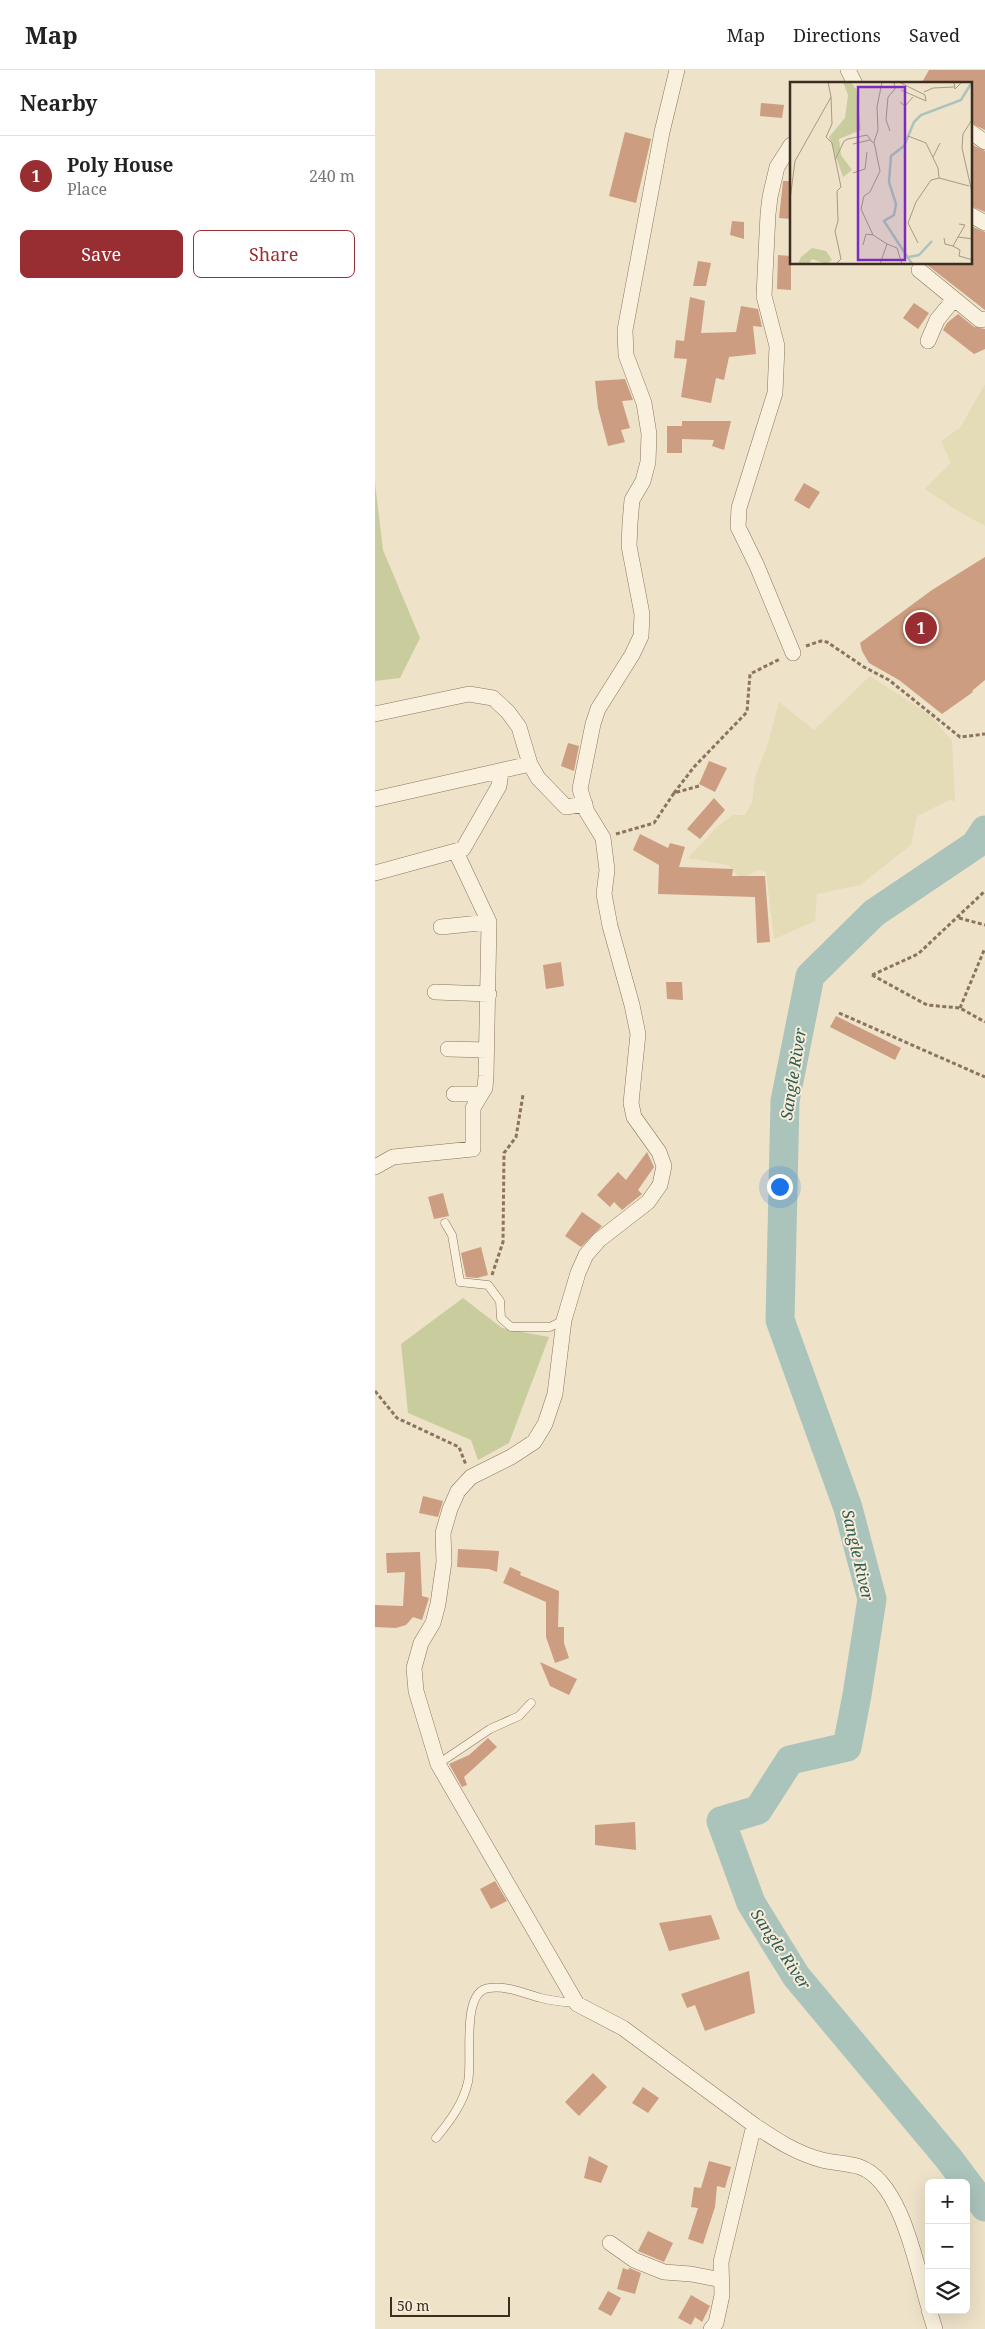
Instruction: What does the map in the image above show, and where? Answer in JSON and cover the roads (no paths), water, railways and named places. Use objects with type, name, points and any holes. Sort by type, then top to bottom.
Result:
[{"type":"street","points":[[677,70],[662,132],[625,330],[626,356],[644,403],[649,434],[649,462],[643,481],[633,500],[629,530],[629,546],[642,614],[641,636],[633,655],[598,709],[593,724],[580,789],[587,812],[603,838],[607,870],[604,894],[638,1034],[631,1104],[634,1117],[659,1152],[664,1166],[659,1185],[648,1202],[599,1240],[586,1255],[578,1273],[564,1320],[555,1394],[545,1424],[538,1436],[534,1442],[511,1457],[471,1477],[458,1491],[443,1533],[444,1562],[438,1604],[433,1623],[421,1643],[414,1668],[416,1691],[438,1764],[577,2004],[623,2028],[787,2148],[822,2160],[861,2168],[881,2181],[905,2224],[925,2295]]},
{"type":"street","points":[[848,70],[854,82]]},
{"type":"street","points":[[973,133],[985,142]]},
{"type":"street","points":[[790,147],[777,167],[768,214],[764,296],[777,346],[775,393],[739,508],[738,527],[757,566],[793,653]]},
{"type":"street","points":[[973,216],[985,223]]},
{"type":"street","points":[[919,270],[980,320],[985,318]]},
{"type":"street","points":[[928,341],[937,320],[954,299]]},
{"type":"street","points":[[375,714],[469,694],[493,698],[508,712],[519,728],[530,764],[538,778],[566,807],[585,804]]},
{"type":"street","points":[[375,799],[530,764]]},
{"type":"street","points":[[375,873],[463,850],[499,786],[501,772]]},
{"type":"street","points":[[375,1167],[393,1158],[473,1149],[473,1108],[485,1088],[489,994],[489,922],[456,852]]},
{"type":"street","points":[[441,927],[489,922]]},
{"type":"street","points":[[435,992],[489,994]]},
{"type":"street","points":[[448,1050],[487,1050]]},
{"type":"street","points":[[454,1094],[481,1094]]},
{"type":"street","points":[[711,2329],[717,2323],[722,2295],[721,2262],[754,2125]]},
{"type":"street","points":[[610,2243],[634,2260],[664,2272],[691,2274],[722,2280]]},
{"type":"street","points":[[930,2314],[935,2329]]},
{"type":"lane","points":[[445,1223],[452,1235],[460,1282],[488,1285],[500,1301],[501,1318],[511,1326],[550,1327],[564,1320]]},
{"type":"lane","points":[[438,1764],[490,1729],[519,1716],[531,1702]]},
{"type":"lane","points":[[436,2138],[456,2114],[468,2082],[470,2010],[477,1994],[488,1988],[510,1989],[542,1998],[577,2004]]},
{"type":"waterway","name":"Sangle River","points":[[985,830],[975,845],[874,913],[810,976],[785,1101],[780,1320],[848,1508],[872,1599],[847,1747],[790,1760],[758,1810],[721,1821],[751,1903],[796,1976],[949,2159],[985,2207]]},
{"type":"place","name":"Poly House","points":[[921,628]]}]
